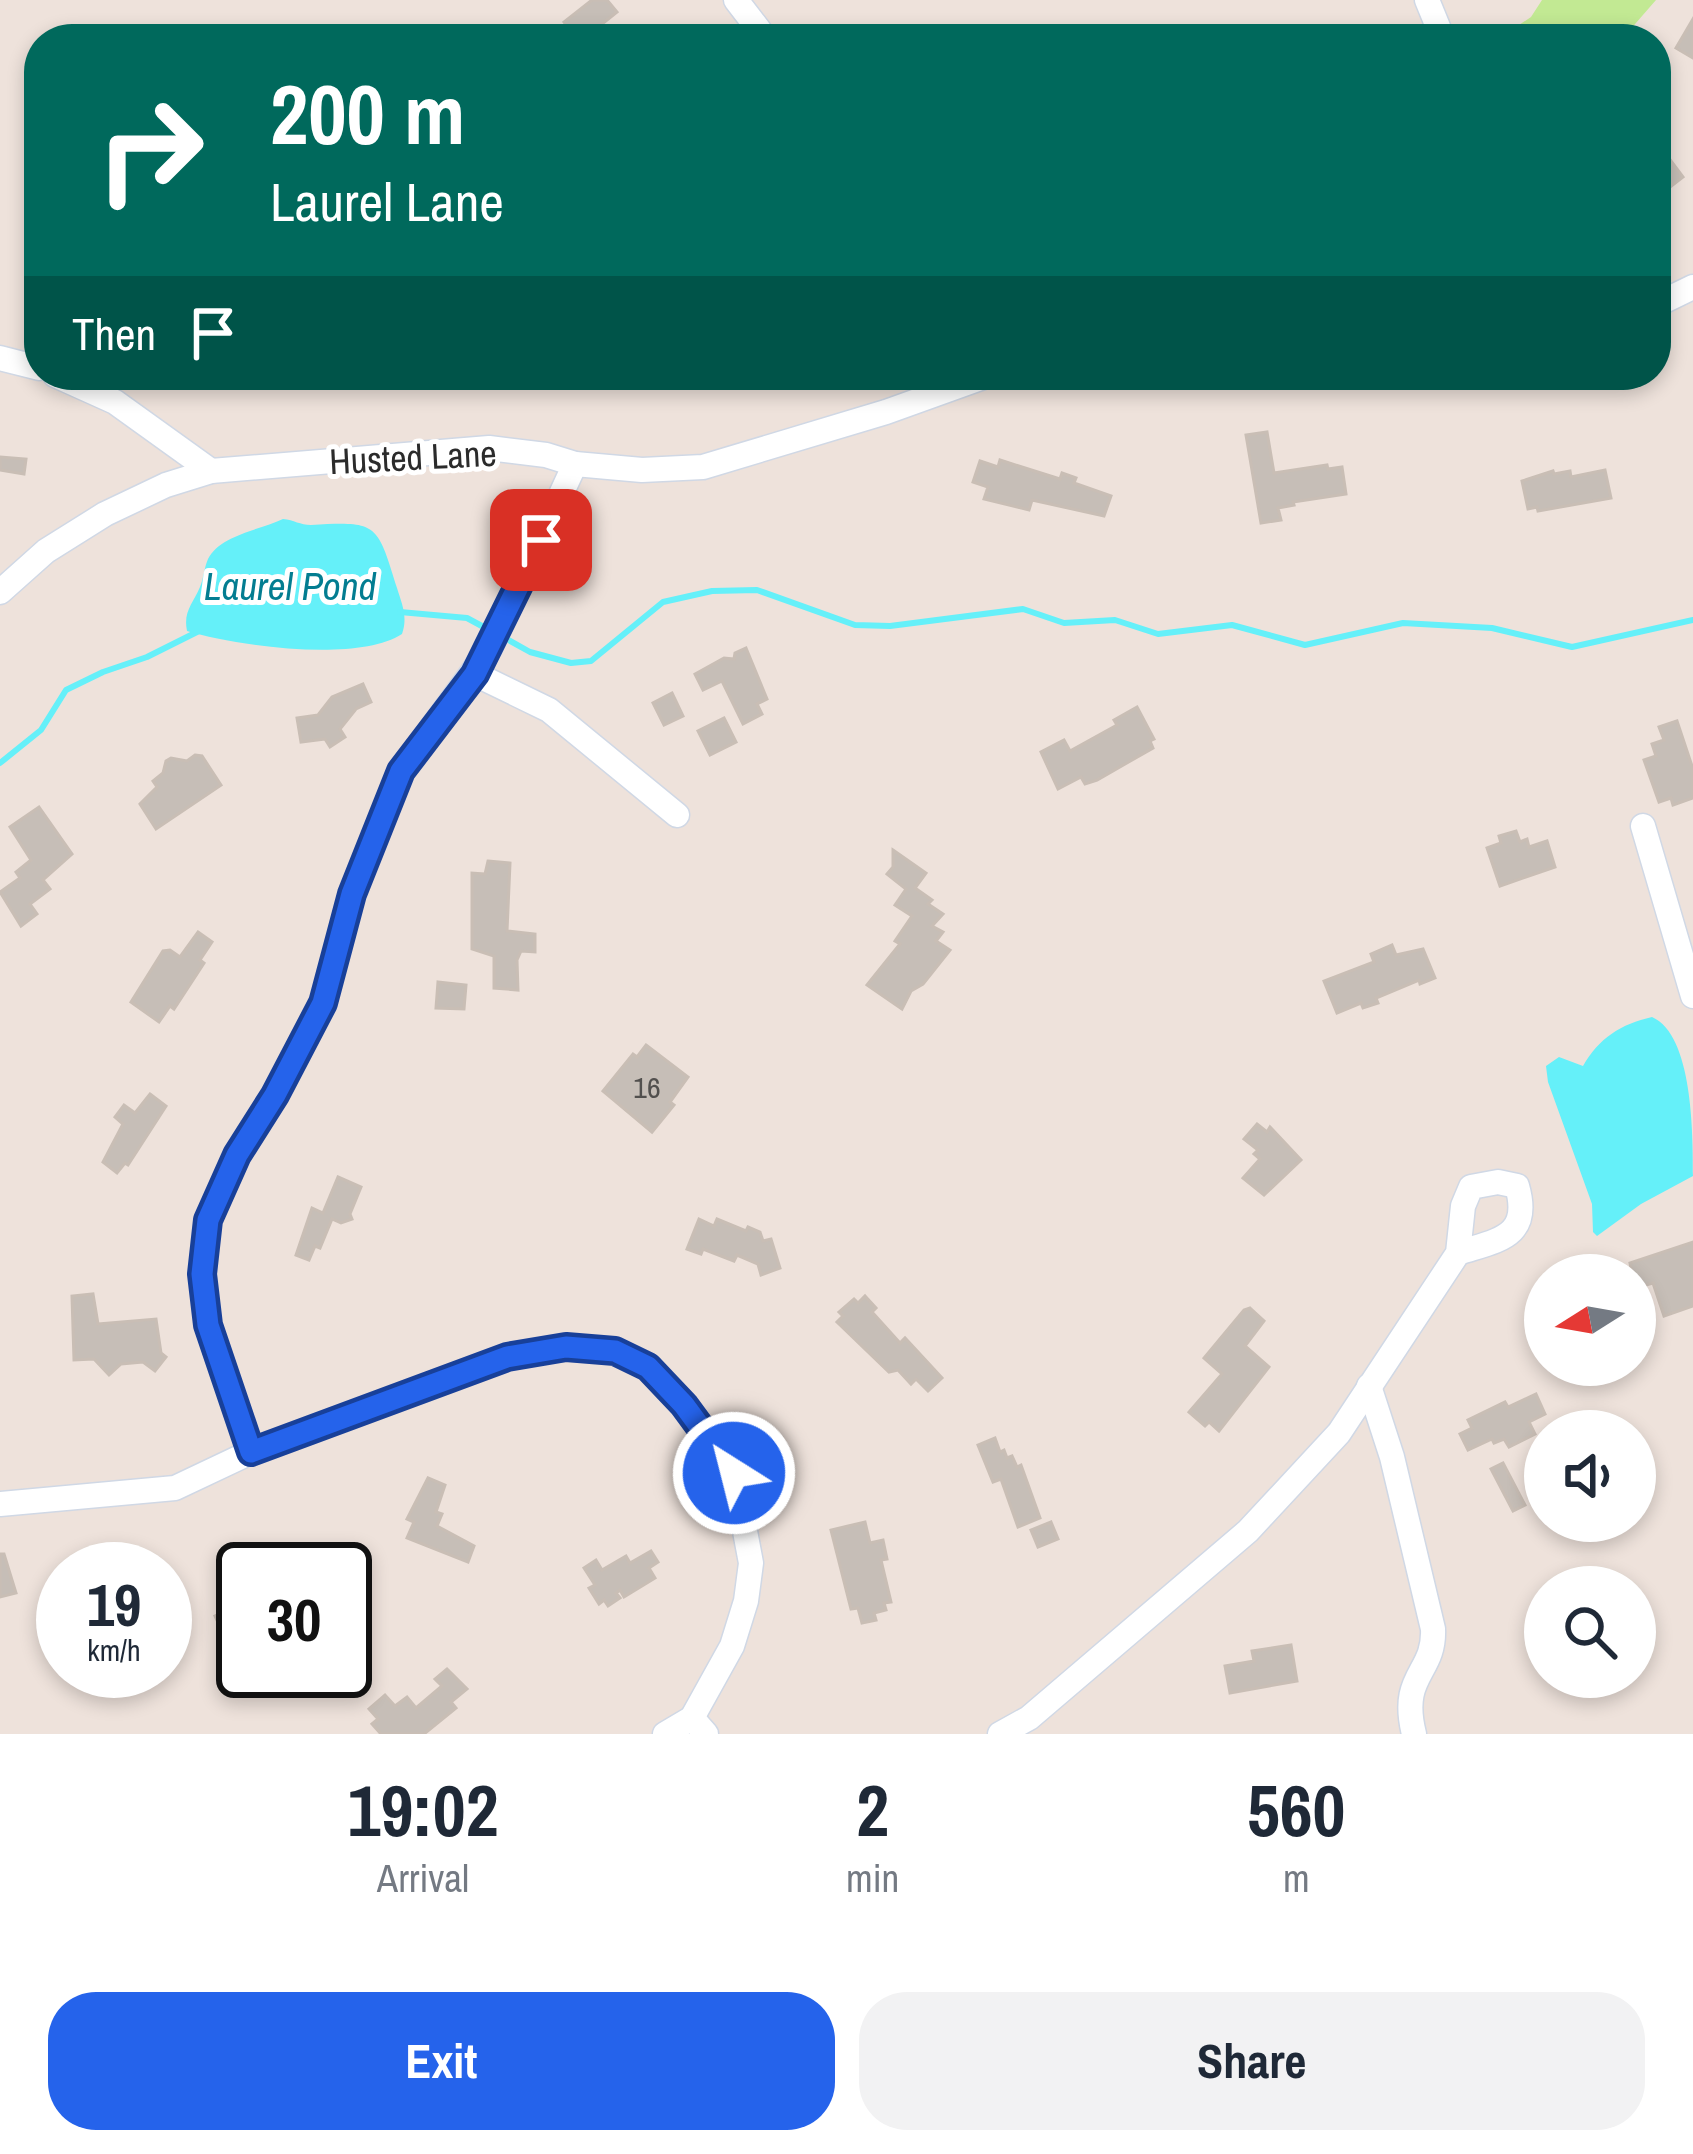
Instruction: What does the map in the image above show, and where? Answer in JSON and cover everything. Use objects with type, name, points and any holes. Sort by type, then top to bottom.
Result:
[{"type":"street","points":[[736,0],[754,24]]},
{"type":"street","points":[[88,390],[115,402],[211,471]]},
{"type":"street","name":"Husted Lane","points":[[0,592],[46,551],[105,514],[166,485],[211,471],[489,448],[642,470],[703,467],[947,390]]},
{"type":"street","points":[[251,1452],[208,1325],[202,1274],[208,1220],[237,1155],[323,1003],[352,894],[401,771],[490,648],[575,464]]},
{"type":"street","points":[[475,674],[549,710],[677,815]]},
{"type":"street","points":[[1643,826],[1693,996]]},
{"type":"street","points":[[1000,1734],[1029,1718],[1248,1531],[1339,1433],[1458,1253]]},
{"type":"street","points":[[0,1504],[175,1488],[251,1452],[507,1357],[566,1347],[615,1351],[648,1367],[684,1405],[734,1473],[751,1563],[746,1601],[732,1646],[699,1726],[665,1734]]},
{"type":"street","points":[[1369,1386],[1392,1457],[1433,1630],[1434,1643],[1408,1698],[1414,1734]]},
{"type":"green space","points":[[1542,0],[1656,0],[1635,24],[1520,24]]},
{"type":"water","name":"Laurel Pond","points":[[283,519],[307,525],[350,524],[372,531],[385,550],[401,600],[402,634],[382,643],[328,650],[235,642],[187,631],[188,613],[214,551],[231,539]]},
{"type":"water","points":[[1652,1017],[1666,1027],[1683,1064],[1691,1112],[1693,1176],[1641,1204],[1597,1236],[1592,1204],[1546,1066],[1559,1057],[1583,1066],[1612,1034]]},
{"type":"building","points":[[592,0],[607,0],[617,12],[602,24],[564,22]]},
{"type":"building","points":[[1693,19],[1693,58],[1676,48]]},
{"type":"building","points":[[1671,161],[1683,177],[1671,186]]},
{"type":"building","points":[[1267,432],[1274,473],[1342,467],[1346,494],[1293,502],[1278,508],[1281,520],[1261,523],[1246,435]]},
{"type":"building","points":[[0,457],[26,459],[24,474],[0,470]]},
{"type":"building","points":[[1000,460],[1060,479],[1062,473],[1076,478],[1074,483],[1111,496],[1104,516],[1032,500],[1029,510],[984,499],[988,487],[973,482],[980,461],[998,467]]},
{"type":"building","points":[[1605,470],[1611,498],[1528,509],[1522,481],[1553,471],[1570,471],[1571,477]]},
{"type":"building","points":[[746,648],[767,699],[757,704],[762,714],[743,724],[722,681],[703,690],[695,674],[724,658],[734,659],[735,653]]},
{"type":"building","points":[[363,684],[371,702],[356,709],[340,729],[345,737],[330,747],[325,739],[301,742],[297,718],[318,715],[332,697]]},
{"type":"building","points":[[672,693],[683,716],[664,725],[653,703]]},
{"type":"building","points":[[1137,707],[1154,739],[1150,741],[1153,748],[1097,780],[1085,784],[1081,777],[1058,789],[1041,752],[1064,740],[1070,751],[1117,725],[1114,720]]},
{"type":"building","points":[[724,718],[736,742],[710,755],[698,731]]},
{"type":"building","points":[[1677,721],[1693,769],[1693,798],[1673,805],[1671,798],[1659,802],[1644,760],[1656,756],[1652,744],[1664,740],[1659,727]]},
{"type":"building","points":[[202,756],[221,785],[156,829],[140,804],[157,787],[153,781],[163,773],[166,761],[187,761]]},
{"type":"building","points":[[39,807],[72,854],[43,880],[50,889],[30,904],[37,914],[21,926],[0,892],[20,878],[16,872],[31,860],[10,827]]},
{"type":"building","points":[[1516,831],[1520,842],[1527,839],[1529,847],[1547,841],[1555,867],[1500,886],[1487,848],[1501,843],[1499,836]]},
{"type":"building","points":[[893,850],[926,873],[915,888],[943,914],[932,926],[943,932],[936,941],[950,950],[923,984],[911,991],[902,1009],[867,985],[900,944],[895,941],[912,916],[895,905],[906,889],[887,874],[893,867]]},
{"type":"building","points":[[488,861],[510,863],[507,931],[535,934],[535,952],[521,951],[517,960],[518,990],[494,988],[494,956],[472,949],[472,873],[485,874]]},
{"type":"building","points":[[198,932],[212,942],[200,960],[204,963],[174,1009],[170,1006],[159,1022],[131,1002],[163,951],[180,957]]},
{"type":"building","points":[[1392,945],[1396,955],[1423,949],[1435,978],[1376,998],[1378,1003],[1363,1008],[1361,1003],[1337,1013],[1324,981],[1374,962],[1371,954]]},
{"type":"building","points":[[438,982],[466,985],[464,1009],[436,1008]]},
{"type":"building","points":[[646,1045],[688,1077],[670,1102],[674,1105],[652,1132],[603,1091]]},
{"type":"building","points":[[150,1094],[166,1106],[128,1165],[117,1173],[103,1162],[123,1124],[115,1117],[124,1105],[135,1113]]},
{"type":"building","points":[[1257,1124],[1267,1132],[1270,1127],[1301,1160],[1264,1195],[1243,1178],[1260,1159],[1254,1154],[1258,1150],[1244,1139]]},
{"type":"building","points":[[338,1177],[361,1187],[352,1219],[341,1223],[332,1219],[320,1248],[315,1246],[309,1260],[296,1255],[312,1208],[323,1213]]},
{"type":"building","points":[[699,1219],[714,1226],[717,1219],[760,1232],[763,1241],[771,1239],[780,1268],[761,1275],[758,1264],[737,1255],[734,1261],[703,1249],[701,1254],[687,1249]]},
{"type":"building","points":[[1693,1242],[1693,1306],[1664,1316],[1656,1292],[1656,1254]]},
{"type":"building","points":[[93,1294],[98,1324],[156,1319],[161,1353],[166,1357],[155,1371],[143,1362],[121,1364],[109,1375],[94,1359],[74,1360],[72,1296]]},
{"type":"building","points":[[865,1296],[876,1308],[872,1312],[900,1343],[905,1338],[942,1378],[928,1391],[916,1379],[911,1384],[898,1370],[889,1372],[837,1322],[843,1316],[839,1312]]},
{"type":"building","points":[[1250,1308],[1264,1321],[1245,1346],[1269,1367],[1219,1431],[1189,1412],[1222,1374],[1204,1358]]},
{"type":"building","points":[[1536,1394],[1543,1410],[1524,1410],[1524,1440],[1509,1447],[1504,1439],[1494,1443],[1492,1439],[1468,1450],[1460,1434],[1472,1428],[1468,1420],[1505,1402],[1508,1407]]},
{"type":"building","points":[[995,1438],[1000,1452],[1012,1456],[1017,1467],[1021,1465],[1040,1518],[1018,1527],[1001,1479],[993,1482],[978,1445]]},
{"type":"building","points":[[1503,1463],[1524,1506],[1513,1511],[1491,1469]]},
{"type":"building","points":[[428,1478],[445,1485],[436,1512],[442,1514],[437,1526],[474,1546],[468,1562],[407,1538],[414,1522],[407,1519]]},
{"type":"building","points":[[865,1522],[870,1543],[883,1540],[887,1559],[881,1560],[891,1602],[884,1603],[886,1610],[874,1613],[876,1620],[862,1623],[858,1608],[851,1609],[831,1530]]},
{"type":"building","points":[[1051,1522],[1058,1539],[1038,1547],[1031,1530]]},
{"type":"building","points":[[651,1551],[658,1562],[649,1568],[655,1578],[624,1597],[620,1590],[616,1593],[620,1598],[608,1606],[604,1600],[599,1604],[589,1588],[595,1585],[584,1568],[596,1560],[602,1570],[626,1556],[630,1563]]},
{"type":"building","points":[[0,1554],[4,1554],[16,1593],[0,1597]]},
{"type":"building","points":[[1291,1645],[1297,1681],[1230,1693],[1225,1666],[1254,1661],[1252,1651]]},
{"type":"building","points":[[447,1669],[467,1689],[451,1702],[456,1708],[424,1734],[381,1734],[372,1724],[378,1719],[369,1709],[385,1695],[395,1706],[407,1697],[416,1708],[442,1686],[435,1679]]},
{"type":"waterway","points":[[503,637],[530,652],[571,663],[591,661],[663,602],[712,591],[757,590],[855,625],[890,626],[1023,609],[1064,623],[1115,620],[1158,634],[1232,625],[1305,645],[1403,623],[1492,628],[1572,647],[1693,620]]},
{"type":"waterway","points":[[400,612],[467,618],[491,631]]},
{"type":"waterway","points":[[0,763],[41,730],[66,690],[201,630]]},
{"type":"route","points":[[541,540],[475,674],[401,771],[352,894],[323,1003],[237,1155],[208,1220],[202,1274],[208,1325],[251,1452],[507,1357],[566,1347],[615,1351],[648,1367],[684,1405],[734,1473]]}]
